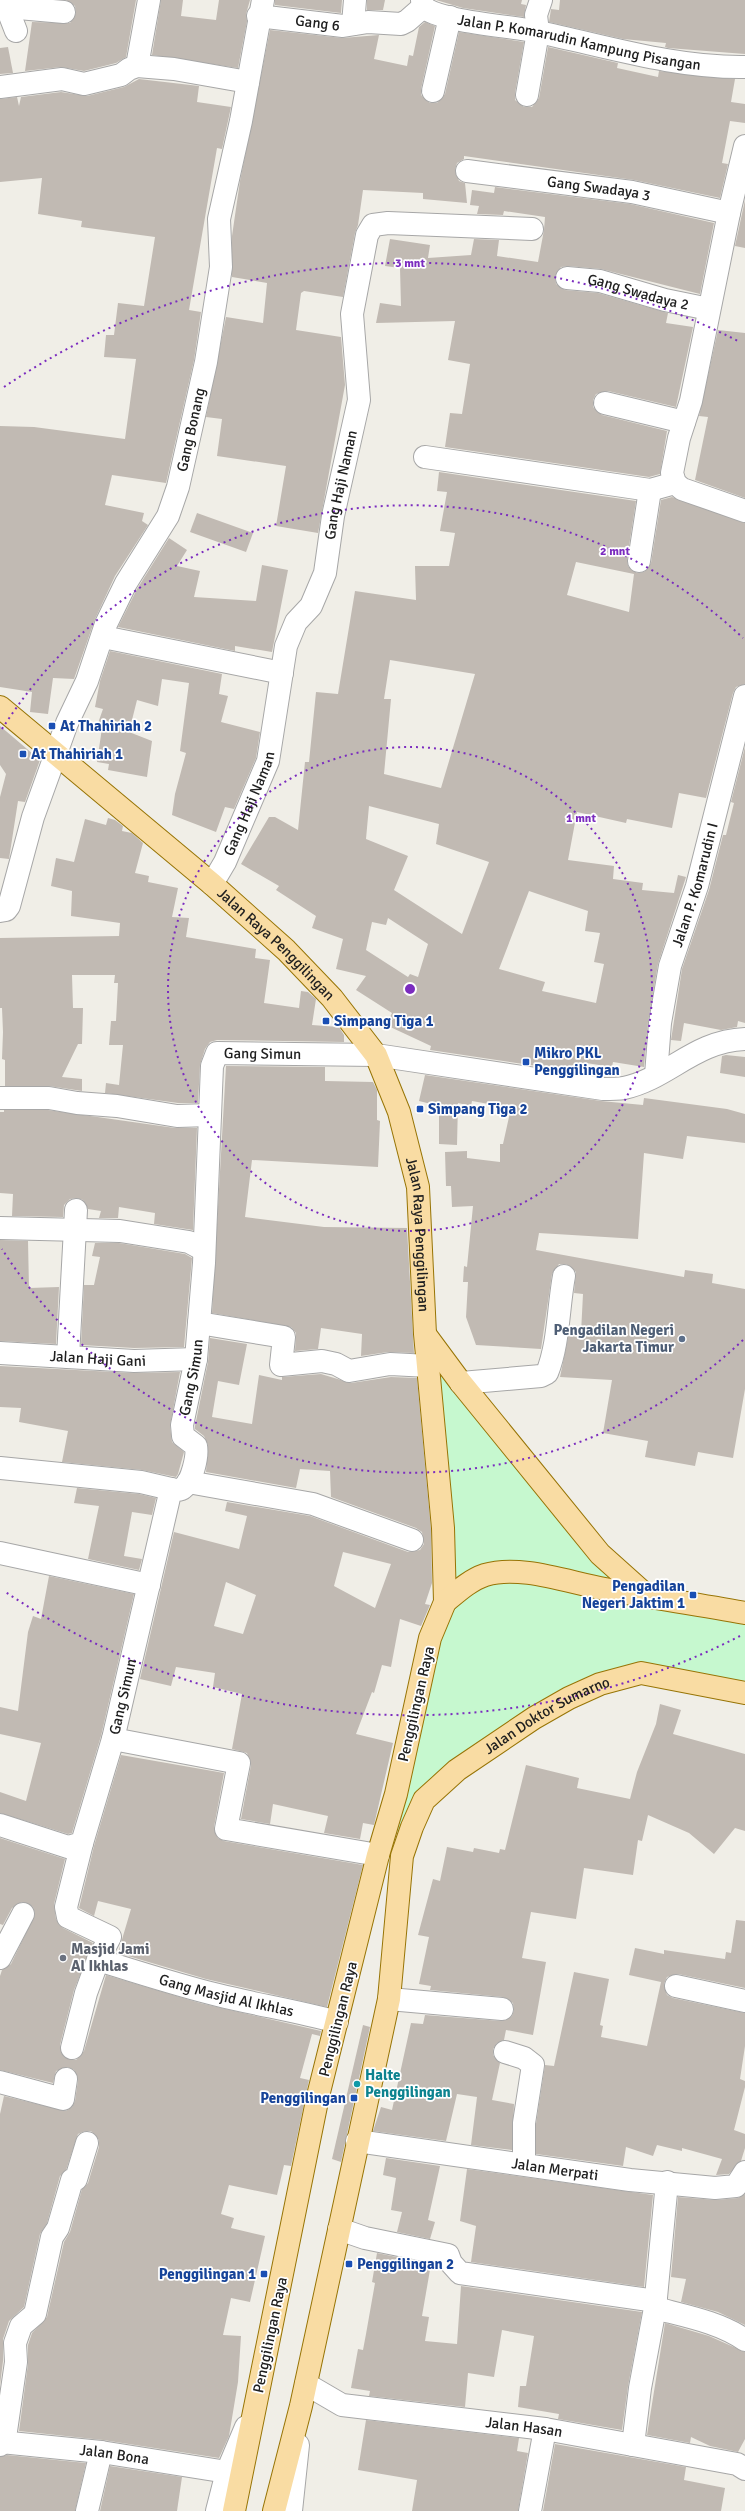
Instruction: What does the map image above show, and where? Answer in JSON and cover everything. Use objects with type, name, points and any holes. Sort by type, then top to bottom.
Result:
[{"type":"main road","name":"Jalan Raya Penggilingan","points":[[0,707],[212,884],[296,961],[332,998],[376,1055],[400,1112],[418,1187],[425,1334],[444,1528],[445,1602]]},
{"type":"main road","points":[[425,1334],[461,1382],[600,1554],[648,1597]]},
{"type":"main road","points":[[445,1602],[463,1587],[485,1575],[505,1572],[534,1574],[648,1597],[745,1613]]},
{"type":"main road","name":"Penggilingan Raya","points":[[234,2511],[318,2096],[378,1855],[396,1794],[430,1638],[445,1602]]},
{"type":"main road","name":"Jalan Doktor Sumarno","points":[[388,1999],[402,1856],[412,1827],[424,1800],[442,1782],[528,1722],[569,1698],[600,1684],[641,1673],[745,1693]]},
{"type":"main road","points":[[274,2511],[306,2384],[388,1999]]},
{"type":"street","points":[[137,66],[149,0]]},
{"type":"street","name":"Gang 6","points":[[260,8],[343,26],[353,24],[355,0]]},
{"type":"street","points":[[527,95],[538,32],[536,21],[541,0]]},
{"type":"street","points":[[353,24],[368,22],[401,24],[407,21],[422,3]]},
{"type":"street","name":"Jalan P. Komarudin Kampung Pisangan","points":[[422,3],[428,11],[450,17],[538,32],[647,57],[696,64],[745,67]]},
{"type":"street","points":[[16,31],[5,4],[64,12]]},
{"type":"street","name":"Gang Bonang","points":[[1,914],[8,906],[33,817],[67,723],[88,681],[103,638],[106,624],[126,583],[168,516],[186,456],[206,362],[221,267],[219,219],[248,82],[260,8]]},
{"type":"street","points":[[433,91],[450,17]]},
{"type":"street","points":[[0,87],[62,79],[84,84],[121,75],[128,69],[137,66],[174,69],[248,82]]},
{"type":"street","points":[[745,146],[729,213],[691,401],[684,422],[672,473],[675,483],[682,489],[745,511]]},
{"type":"street","name":"Gang Swadaya 3","points":[[467,171],[618,190],[729,213]]},
{"type":"street","name":"Gang Haji Naman","points":[[212,884],[225,862],[268,761],[286,646],[296,622],[314,600],[325,573],[330,551],[333,516],[359,400],[352,314],[367,235],[373,225],[388,223],[532,229]]},
{"type":"street","name":"Gang Swadaya 2","points":[[567,278],[611,284],[696,308],[710,309]]},
{"type":"street","points":[[605,403],[684,422]]},
{"type":"street","points":[[425,457],[650,490],[675,483]]},
{"type":"street","points":[[639,561],[650,490]]},
{"type":"street","points":[[103,638],[282,673]]},
{"type":"street","name":"Jalan P. Komarudin I","points":[[656,1075],[660,1023],[670,966],[699,879],[745,696]]},
{"type":"street","points":[[376,1055],[603,1090],[624,1088],[656,1075],[699,1050],[723,1042],[745,1039]]},
{"type":"street","name":"Gang Simun","points":[[84,1836],[112,1740],[150,1585],[180,1486],[197,1450],[196,1446],[185,1440],[182,1426],[196,1359],[199,1323],[204,1250],[212,1066],[217,1054],[376,1055]]},
{"type":"street","points":[[0,1098],[49,1098],[77,1103],[117,1106],[177,1116],[210,1115]]},
{"type":"street","points":[[68,1357],[75,1220]]},
{"type":"street","points":[[0,1228],[75,1220],[120,1230],[188,1242],[204,1250]]},
{"type":"street","points":[[461,1382],[541,1376],[547,1373],[554,1348],[564,1276]]},
{"type":"street","points":[[199,1323],[284,1337],[281,1365],[322,1361],[336,1364],[349,1371],[394,1364],[429,1366]]},
{"type":"street","name":"Jalan Haji Gani","points":[[0,1353],[134,1361],[196,1359]]},
{"type":"street","points":[[0,1468],[180,1486],[313,1504],[412,1540]]},
{"type":"street","points":[[0,1553],[150,1585]]},
{"type":"street","points":[[112,1740],[239,1763],[226,1829],[378,1855]]},
{"type":"street","points":[[0,1825],[68,1847],[84,1836]]},
{"type":"street","points":[[72,2048],[86,1993],[98,1960],[110,1937],[68,1917],[66,1913],[66,1907],[84,1836]]},
{"type":"street","points":[[0,1958],[5,1936],[23,1914]]},
{"type":"street","name":"Gang Masjid Al Ikhlas","points":[[98,1960],[132,1972],[212,1993],[302,2012],[337,2022]]},
{"type":"street","points":[[676,1986],[745,2001]]},
{"type":"street","points":[[388,1999],[502,2009]]},
{"type":"street","points":[[505,2052],[524,2058],[533,2065],[524,2123],[524,2164]]},
{"type":"street","points":[[0,2082],[63,2099],[66,2079]]},
{"type":"street","name":"Jalan Merpati","points":[[357,2141],[630,2180],[730,2188],[736,2186],[745,2172]]},
{"type":"street","points":[[0,2443],[6,2431],[16,2362],[15,2343],[21,2326],[36,2314],[52,2237],[58,2228],[72,2180],[76,2179],[87,2144]]},
{"type":"street","points":[[633,2445],[640,2388],[655,2304],[667,2182]]},
{"type":"street","points":[[338,2229],[364,2238],[448,2255],[451,2262],[460,2273],[655,2304],[735,2332],[745,2340]]},
{"type":"street","name":"Jalan Hasan","points":[[306,2384],[342,2405],[545,2429],[737,2464],[745,2469]]},
{"type":"street","points":[[217,2511],[227,2472],[257,2400]]},
{"type":"street","points":[[291,2511],[301,2406]]},
{"type":"street","points":[[530,2511],[545,2429]]},
{"type":"street","name":"Jalan Bona","points":[[0,2443],[101,2452],[227,2472]]},
{"type":"street","points":[[88,2511],[101,2452]]},
{"type":"green space","points":[[425,1334],[648,1597],[745,1613],[745,1693],[641,1673],[600,1684],[424,1800],[378,1855],[445,1602]]},
{"type":"building","points":[[66,0],[136,0],[126,57],[116,63],[84,71],[61,67],[25,71],[32,22],[70,23],[76,13],[75,6]]},
{"type":"building","points":[[161,0],[183,0],[181,16],[216,20],[219,0],[250,0],[246,14],[247,21],[238,68],[152,55]]},
{"type":"building","points":[[275,0],[342,0],[341,13],[275,5]]},
{"type":"building","points":[[367,0],[385,0],[383,10],[367,10]]},
{"type":"building","points":[[436,0],[522,0],[521,4],[526,5],[524,17],[463,8]]},
{"type":"building","points":[[560,0],[745,0],[745,54],[668,48],[665,47],[666,43],[623,39],[549,22],[551,9],[559,10]]},
{"type":"building","points":[[425,22],[435,26],[421,89],[421,95],[430,103],[437,103],[445,94],[459,32],[524,42],[515,100],[524,107],[532,107],[539,98],[548,47],[618,63],[617,68],[658,77],[659,71],[735,79],[731,102],[745,104],[745,123],[730,121],[722,163],[728,164],[720,198],[634,180],[464,156],[464,159],[457,163],[455,170],[459,181],[465,183],[467,203],[423,199],[423,193],[363,190],[358,225],[355,233],[343,297],[304,291],[301,293],[296,330],[341,337],[345,385],[318,533],[276,526],[286,466],[217,456],[222,419],[206,417],[226,317],[263,323],[267,283],[232,277],[232,236],[240,181],[270,30],[342,38],[379,35],[374,59],[407,66],[409,55],[413,56],[419,27]]},
{"type":"building","points":[[8,47],[13,73],[0,74],[0,48]]},
{"type":"building","points":[[139,79],[199,86],[197,102],[231,107],[222,149],[217,148],[189,310],[201,312],[194,360],[166,483],[112,475],[105,505],[144,513],[142,521],[148,525],[115,576],[95,619],[74,679],[53,678],[48,714],[30,712],[32,692],[0,687],[0,426],[34,427],[125,439],[136,359],[104,357],[106,335],[114,335],[118,303],[144,306],[155,237],[81,227],[82,221],[38,214],[42,178],[0,182],[0,99],[17,97],[19,106],[21,97],[61,92],[87,96],[124,87]]},
{"type":"building","points":[[495,187],[630,204],[714,223],[700,294],[601,269],[568,266],[561,267],[555,276],[556,284],[565,290],[598,293],[668,313],[666,323],[693,327],[676,407],[608,391],[596,394],[593,400],[593,407],[602,415],[667,431],[660,474],[649,477],[445,447],[450,413],[462,414],[470,364],[448,360],[455,321],[376,323],[380,303],[401,306],[400,268],[385,266],[390,239],[430,245],[428,258],[471,255],[474,239],[499,240],[497,256],[538,262],[545,217],[504,211],[503,215],[477,214],[479,206],[470,205],[472,190],[494,193]]},
{"type":"building","points":[[745,200],[745,248],[735,246]]},
{"type":"building","points":[[718,330],[745,333],[745,498],[695,480],[708,417],[699,416]]},
{"type":"building","points":[[439,472],[636,501],[627,559],[628,566],[637,573],[644,572],[651,563],[661,500],[672,497],[745,523],[745,684],[736,687],[733,693],[706,798],[679,793],[672,828],[627,819],[626,823],[577,812],[568,860],[614,866],[613,879],[643,883],[642,890],[674,893],[678,875],[686,877],[658,964],[648,1022],[644,1067],[613,1062],[612,1067],[586,1063],[584,1073],[430,1050],[431,1046],[386,1025],[392,1013],[356,990],[366,976],[336,969],[343,939],[312,928],[316,916],[276,890],[279,886],[241,864],[269,817],[275,817],[298,830],[305,762],[309,762],[316,692],[338,694],[355,591],[416,600],[415,566],[449,566],[455,533],[440,531],[447,492],[437,491]],"holes":[[[576,562],[634,574],[629,612],[567,595]],[[390,660],[475,674],[441,788],[384,774],[391,699],[384,699]],[[369,806],[439,824],[436,844],[489,862],[462,934],[394,890],[408,856],[366,839]],[[529,891],[588,911],[585,931],[600,933],[594,962],[604,964],[596,1003],[542,991],[545,982],[499,969]],[[388,918],[428,944],[418,977],[410,974],[408,977],[366,950],[372,922],[386,925]]]},
{"type":"building","points":[[197,513],[253,533],[246,552],[190,532]]},
{"type":"building","points":[[169,538],[187,550],[177,566],[200,571],[194,597],[256,601],[262,565],[288,570],[272,652],[235,646],[235,651],[118,627],[137,589]]},
{"type":"building","points":[[110,651],[222,674],[219,694],[228,696],[221,722],[260,732],[256,758],[234,809],[225,807],[216,832],[172,815],[175,794],[186,753],[180,751],[189,683],[162,679],[158,706],[137,700],[129,732],[152,741],[147,777],[108,770],[109,764],[97,762],[102,728],[97,726],[103,709],[95,707],[100,681]]},
{"type":"building","points":[[0,726],[40,760],[25,802],[18,801],[9,859],[0,858],[0,797],[6,774],[0,765]]},
{"type":"building","points":[[745,747],[745,1023],[738,1021],[737,1027],[721,1030],[684,1023],[681,1041],[671,1040],[682,969],[709,890],[723,835],[726,835],[734,803],[731,802]]},
{"type":"building","points":[[108,818],[115,820],[123,826],[122,831],[132,833],[143,843],[135,873],[149,876],[148,882],[178,888],[172,917],[189,918],[186,937],[256,949],[255,958],[270,960],[264,1003],[299,1008],[301,991],[308,992],[316,999],[312,1025],[339,1027],[344,1035],[344,1042],[217,1040],[210,1042],[205,1049],[200,1065],[198,1103],[178,1103],[105,1093],[106,1083],[119,1085],[123,1045],[109,1045],[111,1021],[116,1021],[118,983],[114,983],[115,975],[72,975],[73,1008],[83,1008],[82,1044],[78,1044],[62,1077],[82,1079],[82,1091],[49,1086],[5,1086],[5,1060],[2,1059],[2,1008],[0,1008],[0,938],[119,936],[120,923],[71,916],[72,891],[51,886],[56,858],[74,862],[85,819],[106,825]]},
{"type":"building","points":[[722,1056],[745,1057],[745,1077],[720,1073]]},
{"type":"building","points":[[226,1066],[325,1067],[325,1081],[373,1082],[377,1090],[377,1120],[380,1121],[378,1167],[252,1160],[245,1217],[324,1227],[407,1228],[414,1353],[388,1352],[361,1356],[362,1334],[321,1328],[318,1349],[295,1351],[296,1333],[291,1327],[212,1313]]},
{"type":"building","points":[[425,1075],[601,1101],[643,1105],[644,1098],[727,1109],[745,1114],[745,1143],[687,1136],[683,1159],[644,1153],[638,1239],[539,1233],[536,1250],[684,1277],[685,1270],[713,1274],[712,1283],[745,1289],[745,1389],[733,1458],[698,1452],[695,1466],[645,1457],[648,1441],[603,1433],[612,1380],[560,1377],[569,1333],[581,1333],[583,1294],[574,1293],[576,1272],[566,1264],[559,1264],[552,1274],[541,1349],[476,1345],[466,1317],[468,1282],[463,1282],[464,1266],[467,1267],[473,1206],[452,1207],[451,1186],[446,1186],[445,1152],[467,1151],[467,1158],[500,1162],[500,1144],[503,1144],[511,1108],[472,1101],[471,1106],[458,1103],[457,1145],[439,1144],[439,1106],[419,1101]]},
{"type":"building","points":[[4,1110],[48,1110],[175,1128],[197,1128],[193,1230],[154,1224],[155,1213],[119,1207],[118,1218],[99,1218],[101,1211],[88,1209],[83,1200],[77,1198],[70,1199],[64,1205],[63,1217],[12,1216],[13,1194],[0,1193],[0,1112],[4,1112]]},
{"type":"building","points":[[0,1240],[28,1241],[29,1288],[59,1287],[56,1344],[0,1341]]},
{"type":"building","points":[[95,1243],[119,1243],[185,1254],[192,1258],[184,1347],[134,1348],[81,1345],[84,1285],[94,1285],[100,1257],[92,1256]]},
{"type":"building","points":[[210,1338],[247,1344],[239,1385],[218,1381],[212,1417],[252,1424],[259,1375],[282,1380],[282,1377],[321,1374],[351,1383],[391,1377],[417,1378],[431,1529],[432,1583],[425,1604],[430,1605],[421,1626],[400,1619],[391,1667],[382,1665],[374,1693],[372,1692],[356,1734],[393,1743],[374,1825],[363,1823],[360,1839],[324,1833],[328,1816],[273,1804],[270,1824],[241,1819],[251,1765],[247,1753],[232,1749],[242,1694],[213,1687],[215,1673],[176,1667],[171,1686],[140,1679],[174,1532],[239,1549],[247,1516],[225,1511],[227,1502],[310,1516],[408,1552],[420,1550],[424,1544],[422,1532],[416,1528],[331,1497],[330,1471],[300,1469],[296,1488],[206,1472],[208,1445],[204,1436],[195,1429],[195,1426],[208,1362]],"holes":[[[343,1552],[391,1564],[375,1608],[334,1586]],[[226,1582],[256,1595],[243,1634],[214,1626]]]},
{"type":"building","points":[[0,1366],[133,1373],[180,1372],[170,1426],[172,1442],[184,1452],[178,1474],[176,1477],[142,1470],[62,1462],[68,1431],[19,1422],[21,1408],[0,1407]]},
{"type":"building","points":[[77,1488],[139,1494],[156,1498],[152,1515],[132,1512],[124,1556],[142,1559],[139,1570],[88,1559],[99,1506],[74,1503]]},
{"type":"building","points":[[49,1576],[134,1594],[101,1736],[72,1833],[68,1834],[0,1813],[0,1792],[26,1801],[41,1743],[0,1734],[0,1707],[18,1711],[28,1632],[33,1616],[41,1619]]},
{"type":"building","points":[[660,1704],[681,1710],[673,1734],[745,1754],[745,1831],[735,1828],[714,1854],[689,1833],[648,1815],[642,1841],[638,1840],[633,1875],[584,1868],[576,1919],[531,1912],[522,1958],[546,1962],[533,2035],[506,2030],[504,2040],[497,2043],[493,2049],[493,2055],[500,2063],[492,2100],[514,2104],[512,2150],[471,2145],[477,2097],[457,2094],[446,2141],[373,2131],[381,2107],[392,2110],[411,2023],[423,2024],[425,2015],[501,2021],[512,2016],[514,2010],[513,2003],[503,1997],[430,1990],[431,1986],[419,1984],[429,1937],[418,1935],[433,1879],[440,1881],[447,1847],[473,1852],[474,1848],[499,1853],[500,1849],[505,1850],[526,1765],[579,1778],[577,1788],[630,1799],[637,1772],[656,1724]]},
{"type":"building","points":[[121,1755],[224,1773],[214,1827],[218,1838],[224,1841],[363,1865],[327,2007],[206,1979],[118,1953],[131,1909],[98,1901],[94,1916],[79,1908],[94,1846]]},
{"type":"building","points":[[0,1838],[65,1859],[54,1904],[56,1919],[63,1928],[93,1943],[74,1990],[60,2045],[64,2057],[76,2060],[84,2051],[106,1975],[200,2003],[321,2031],[320,2036],[312,2034],[300,2078],[309,2080],[291,2166],[284,2165],[277,2195],[229,2185],[221,2214],[234,2218],[231,2228],[265,2236],[250,2302],[231,2298],[223,2335],[241,2336],[238,2382],[229,2436],[219,2458],[103,2440],[19,2431],[28,2364],[28,2345],[32,2333],[47,2317],[64,2242],[70,2232],[82,2189],[88,2183],[99,2147],[99,2140],[91,2131],[85,2131],[78,2134],[66,2170],[60,2176],[47,2223],[40,2234],[24,2307],[9,2321],[3,2339],[3,2361],[0,2385],[0,2114],[4,2096],[66,2111],[72,2107],[75,2101],[78,2080],[74,2070],[67,2067],[56,2071],[53,2083],[0,2070],[0,1976],[2,1970],[11,1964],[35,1914],[33,1907],[22,1902],[12,1908],[3,1925],[0,1924]]},
{"type":"building","points":[[736,1920],[745,1921],[745,1988],[678,1974],[667,1977],[664,1984],[667,1995],[673,1998],[745,2013],[745,2046],[740,2079],[745,2081],[745,2087],[734,2130],[745,2134],[745,2148],[741,2161],[729,2174],[716,2175],[722,2159],[682,2148],[682,2151],[657,2145],[653,2156],[626,2147],[623,2166],[536,2154],[536,2124],[545,2065],[554,2066],[574,1972],[609,1979],[600,2025],[603,2026],[601,2037],[647,2046],[661,1982],[629,1975],[635,1948],[664,1954],[664,1950],[725,1959],[726,1952],[731,1953]]},
{"type":"building","points":[[363,2025],[370,2027],[341,2162],[332,2159]]},
{"type":"building","points":[[386,2158],[440,2166],[428,2220],[435,2222],[430,2239],[397,2232],[402,2212],[391,2210],[396,2178],[383,2175]]},
{"type":"building","points":[[467,2169],[653,2195],[644,2287],[471,2262],[476,2226],[460,2221]]},
{"type":"building","points":[[745,2194],[745,2325],[718,2312],[681,2302],[686,2279],[671,2277],[678,2197],[716,2200],[738,2198]]},
{"type":"building","points":[[377,2253],[431,2264],[422,2316],[429,2317],[425,2341],[457,2344],[461,2286],[642,2312],[628,2386],[622,2430],[558,2419],[559,2414],[518,2407],[520,2386],[526,2386],[534,2336],[502,2330],[494,2377],[468,2373],[465,2407],[369,2396],[370,2391],[351,2388],[358,2349],[363,2350],[375,2283],[372,2282]]},
{"type":"building","points":[[665,2323],[709,2336],[745,2352],[745,2439],[738,2452],[710,2446],[691,2437],[690,2443],[647,2435]]},
{"type":"building","points":[[366,2420],[519,2438],[517,2451],[528,2453],[518,2511],[412,2511],[417,2480],[358,2470]]},
{"type":"building","points":[[555,2444],[686,2467],[684,2480],[725,2488],[721,2511],[543,2511]]},
{"type":"building","points":[[7,2455],[86,2463],[75,2511],[0,2511],[0,2457]]},
{"type":"building","points":[[110,2466],[182,2477],[177,2511],[100,2511]]},
{"type":"place","name":"At Thahiriah 2","points":[[52,726]]},
{"type":"place","name":"At Thahiriah 1","points":[[23,754]]},
{"type":"place","name":"Simpang Tiga 1","points":[[326,1021]]},
{"type":"place","name":"Mikro PKL Penggilingan","points":[[526,1062]]},
{"type":"place","name":"Simpang Tiga 2","points":[[420,1109]]},
{"type":"place","name":"Pengadilan Negeri Jakarta Timur","points":[[682,1339]]},
{"type":"place","name":"Pengadilan Negeri Jaktim 1","points":[[693,1595]]},
{"type":"place","name":"Masjid Jami Al Ikhlas","points":[[63,1958]]},
{"type":"place","name":"Halte Penggilingan","points":[[357,2084]]},
{"type":"place","name":"Penggilingan","points":[[354,2098]]},
{"type":"place","name":"Penggilingan 2","points":[[349,2264]]},
{"type":"place","name":"Penggilingan 1","points":[[264,2274]]}]
